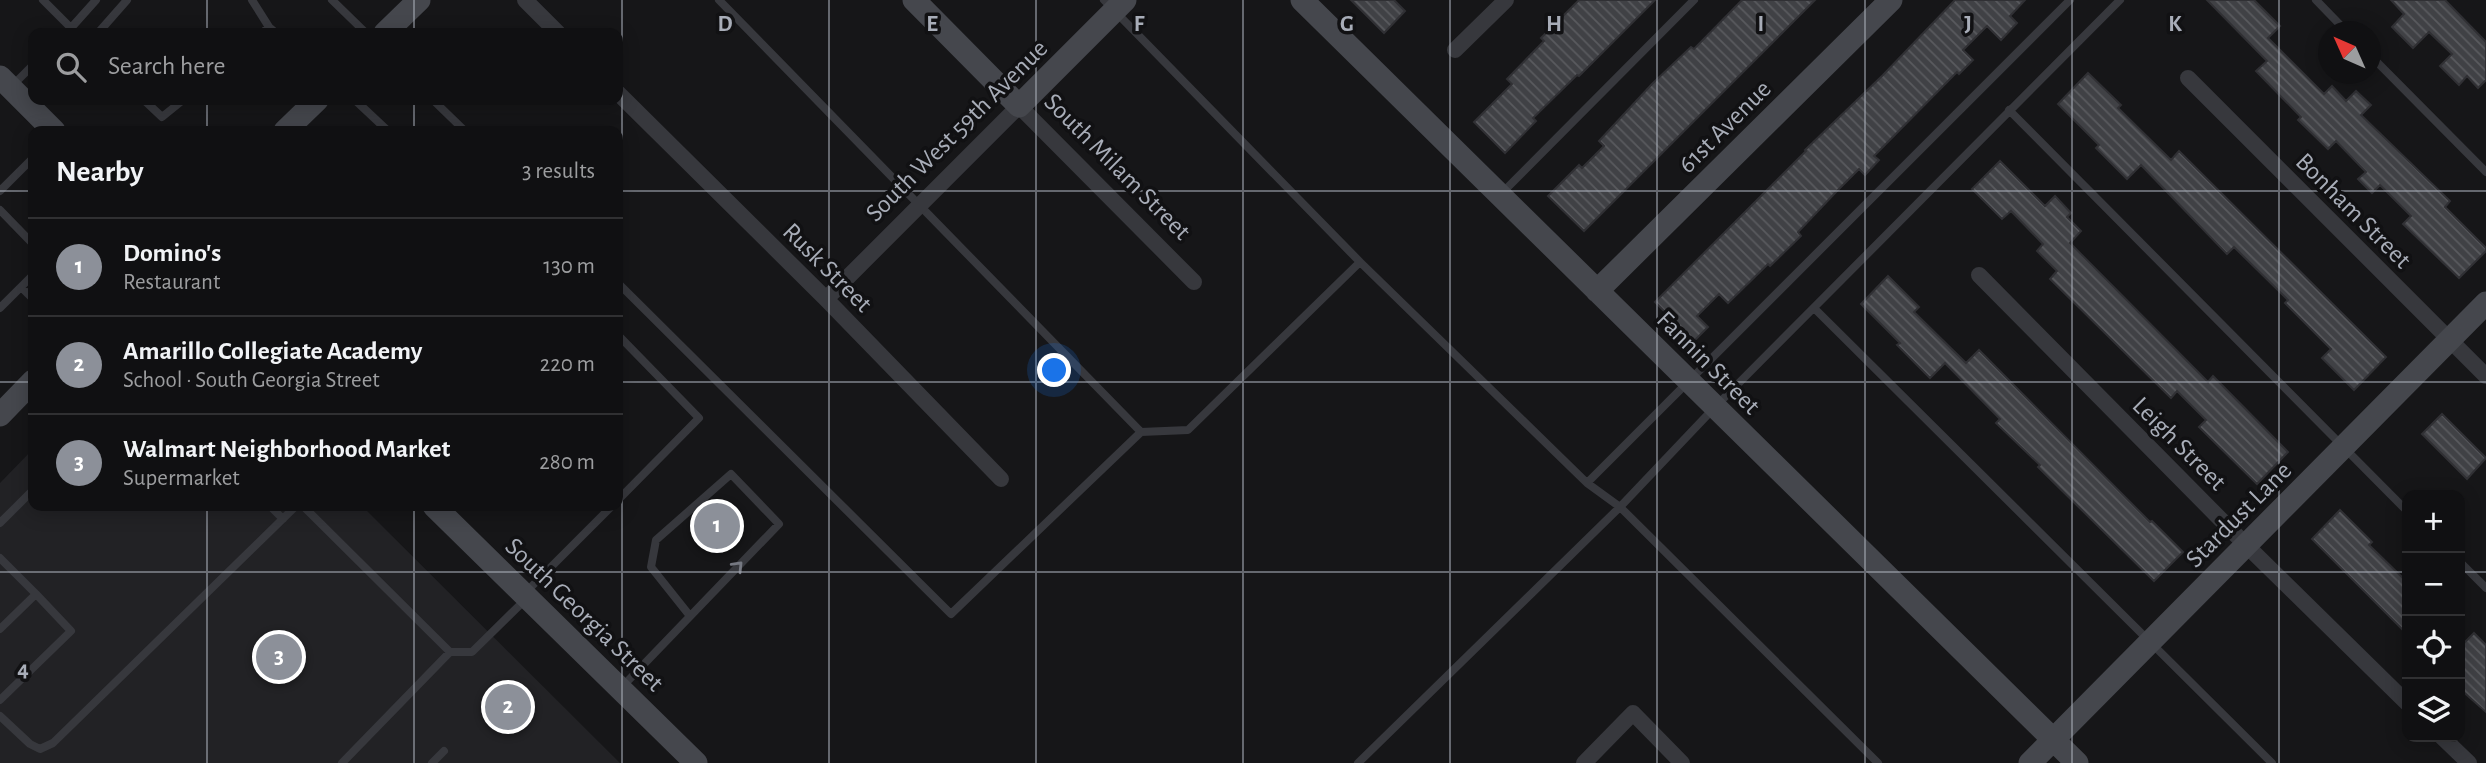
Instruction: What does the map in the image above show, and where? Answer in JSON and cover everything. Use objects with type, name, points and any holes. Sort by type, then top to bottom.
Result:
[{"type":"street","points":[[390,28],[419,0]]},
{"type":"street","points":[[524,0],[553,28]]},
{"type":"street","name":"South Milam Street","points":[[914,0],[1194,282]]},
{"type":"street","points":[[1455,50],[1506,0]]},
{"type":"street","name":"61st Avenue","points":[[1597,291],[1891,0]]},
{"type":"street","name":"Fannin Street","points":[[1310,3],[1500,195],[2077,763]]},
{"type":"street","name":"South West 59th Avenue","points":[[826,299],[1019,106],[1115,4]]},
{"type":"street","name":"Bonham Street","points":[[2188,78],[2486,376]]},
{"type":"street","points":[[5,82],[49,126]]},
{"type":"street","name":"Rusk Street","points":[[623,98],[826,299],[1001,479]]},
{"type":"street","points":[[290,126],[312,105]]},
{"type":"street","name":"Leigh Street","points":[[1979,275],[2402,698]]},
{"type":"street","name":"Stardust Lane","points":[[2030,763],[2486,303]]},
{"type":"street","points":[[0,415],[28,386]]},
{"type":"street","name":"South Georgia Street","points":[[439,511],[696,763]]},
{"type":"street","points":[[1584,763],[1633,713],[1682,763]]},
{"type":"street","points":[[2447,742],[2469,763]]},
{"type":"lane","points":[[43,0],[68,28]]},
{"type":"lane","points":[[73,28],[96,0]]},
{"type":"lane","points":[[103,28],[127,0]]},
{"type":"lane","points":[[252,0],[267,28]]},
{"type":"lane","points":[[332,0],[361,28]]},
{"type":"lane","points":[[719,0],[1141,432]]},
{"type":"lane","points":[[1500,195],[1694,0]]},
{"type":"lane","points":[[1358,763],[1620,507],[1715,407],[2120,0]]},
{"type":"lane","points":[[2316,0],[2336,21]]},
{"type":"lane","points":[[1587,483],[2064,2]]},
{"type":"lane","points":[[1115,4],[1360,262],[1587,483],[1620,507],[1878,763]]},
{"type":"lane","points":[[2381,65],[2486,172]]},
{"type":"lane","points":[[5,82],[28,68]]},
{"type":"lane","points":[[149,105],[162,117],[177,105]]},
{"type":"lane","points":[[360,105],[382,126]]},
{"type":"lane","points":[[438,105],[460,126]]},
{"type":"lane","points":[[2009,110],[2402,506]]},
{"type":"lane","points":[[0,191],[28,163]]},
{"type":"lane","points":[[0,210],[28,239]]},
{"type":"lane","points":[[623,288],[951,614],[1141,432],[1188,429],[1360,262]]},
{"type":"lane","points":[[0,308],[28,280]]},
{"type":"lane","points":[[21,287],[28,294]]},
{"type":"lane","points":[[1814,308],[2272,763]]},
{"type":"lane","points":[[623,340],[699,418],[623,495]]},
{"type":"lane","points":[[620,688],[690,616],[779,524],[731,474],[656,540],[651,567],[690,616]]},
{"type":"lane","points":[[0,523],[28,495]]},
{"type":"lane","points":[[275,511],[283,519]]},
{"type":"lane","points":[[0,716],[30,744],[40,749],[53,743],[291,511]]},
{"type":"lane","points":[[308,511],[450,652],[472,652],[607,511]]},
{"type":"lane","points":[[0,558],[71,631],[0,700]]},
{"type":"lane","points":[[2465,567],[2486,588]]},
{"type":"lane","points":[[0,629],[36,594]]},
{"type":"lane","points":[[342,763],[450,652]]},
{"type":"lane","points":[[432,763],[444,751]]},
{"type":"shaded area","points":[[28,454],[28,511],[367,511],[620,763],[0,763],[0,483]]},
{"type":"building","points":[[1351,0],[1394,0],[1405,11],[1384,33]]},
{"type":"building","points":[[1579,0],[1655,0],[1533,118],[1536,121],[1505,153],[1474,122],[1512,84],[1507,79],[1544,41],[1541,38]]},
{"type":"building","points":[[1742,0],[1815,0],[1584,231],[1548,196],[1579,165],[1582,168],[1604,146],[1599,141],[1652,84],[1691,47],[1694,49]]},
{"type":"building","points":[[1955,0],[2025,0],[2010,16],[2017,23],[2001,40],[1987,26],[1963,50],[1973,60],[1959,74],[1957,72],[1874,156],[1879,160],[1865,175],[1859,169],[1798,232],[1801,236],[1728,303],[1719,294],[1697,316],[1708,327],[1694,341],[1655,302]]},
{"type":"building","points":[[2207,0],[2254,0],[2280,26],[2268,38],[2324,94],[2332,86],[2346,101],[2356,91],[2371,105],[2361,115],[2450,201],[2445,207],[2486,251],[2459,278],[2403,224],[2411,216],[2380,185],[2372,193],[2358,179],[2366,172],[2336,141],[2328,149],[2298,120],[2301,117],[2256,71],[2267,61]]},
{"type":"building","points":[[2391,0],[2445,0],[2486,42],[2486,80],[2478,88],[2467,76],[2459,85],[2440,66],[2452,54],[2429,32],[2413,48],[2392,27],[2404,14]]},
{"type":"building","points":[[2088,73],[2121,105],[2118,108],[2171,160],[2179,151],[2386,357],[2354,390],[2322,358],[2331,349],[2285,303],[2288,300],[2234,247],[2227,254],[2141,165],[2127,179],[2096,148],[2099,145],[2058,104]]},
{"type":"building","points":[[2000,161],[2045,206],[2055,196],[2071,213],[2067,217],[2081,231],[2070,243],[2208,382],[2213,376],[2288,452],[2257,484],[2199,427],[2206,420],[2177,391],[2171,398],[2050,279],[2057,271],[2037,251],[2043,244],[2011,211],[2002,219],[1972,189]]},
{"type":"building","points":[[1888,276],[1919,307],[1914,312],[1966,363],[1979,350],[2183,552],[2154,581],[2038,467],[2040,465],[1996,423],[2000,419],[1945,363],[1930,378],[1861,304]]},
{"type":"building","points":[[2442,414],[2486,458],[2467,479],[2422,434]]},
{"type":"building","points":[[2340,510],[2372,542],[2369,545],[2402,577],[2402,629],[2312,539]]},
{"type":"building","points":[[2474,633],[2486,645],[2486,712],[2465,693],[2465,642]]},
{"type":"place","name":"Domino's","points":[[717,526]]},
{"type":"place","name":"Walmart Neighborhood Market","points":[[279,657]]},
{"type":"place","name":"Amarillo Collegiate Academy","points":[[508,707]]}]
